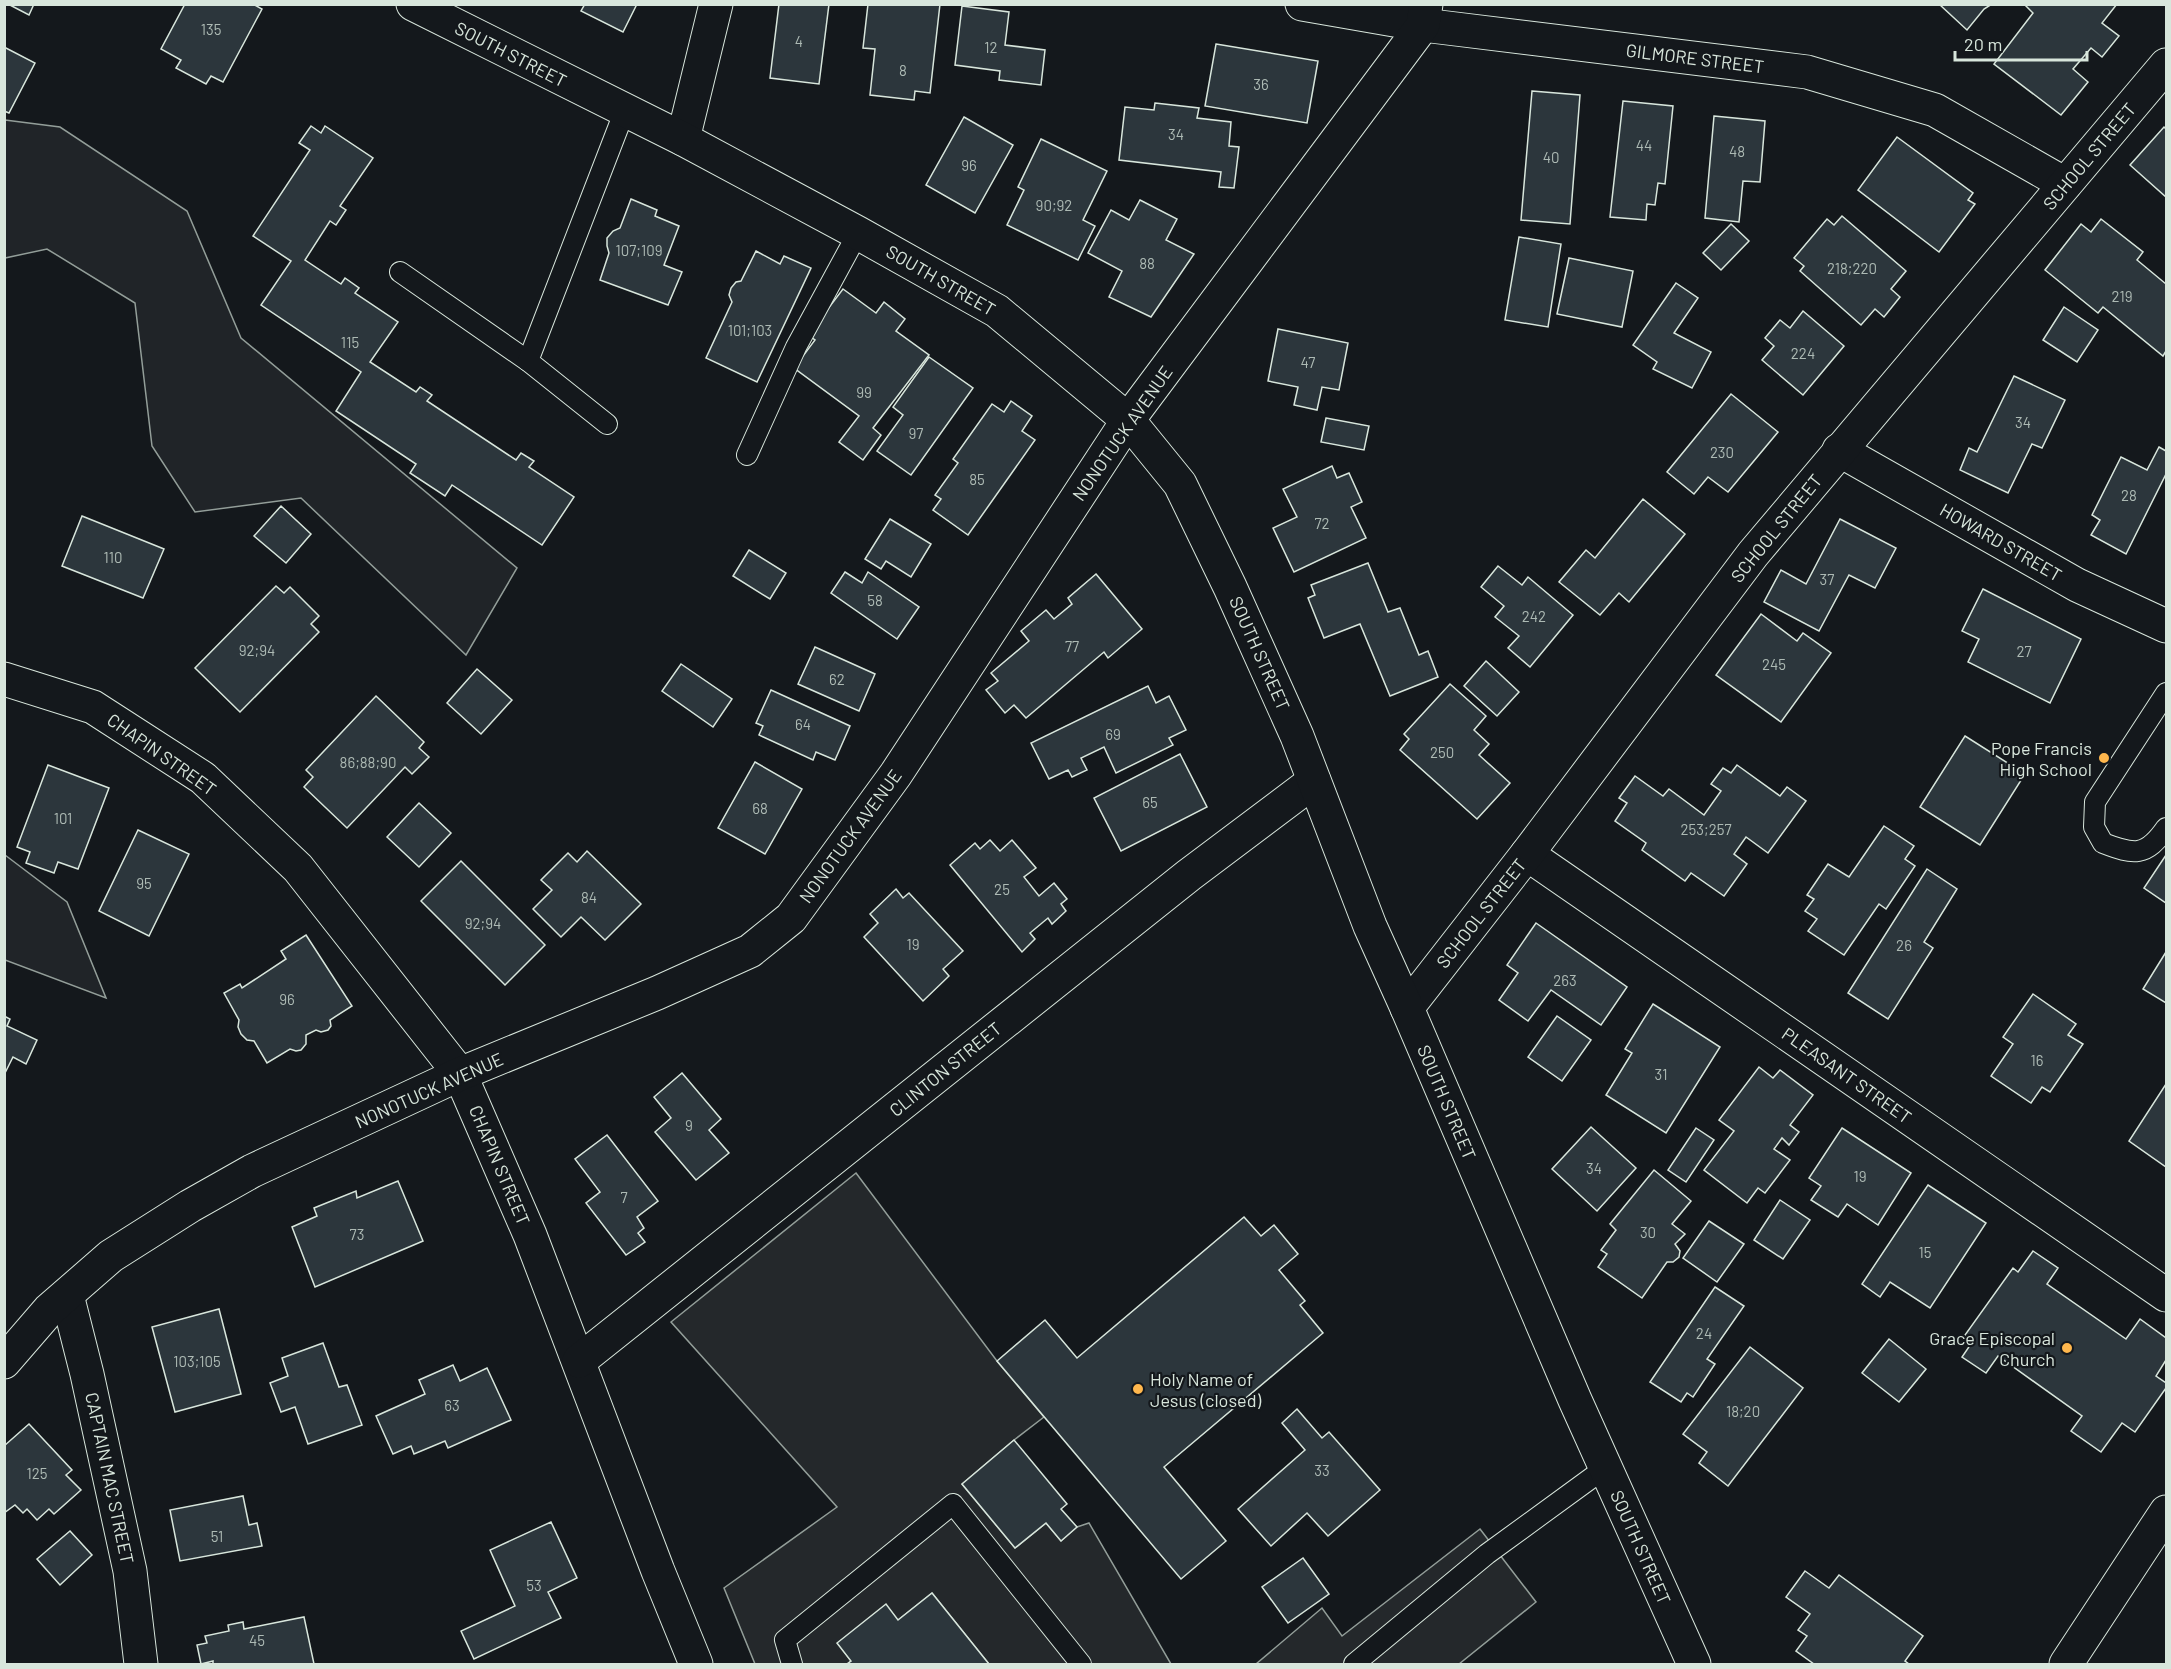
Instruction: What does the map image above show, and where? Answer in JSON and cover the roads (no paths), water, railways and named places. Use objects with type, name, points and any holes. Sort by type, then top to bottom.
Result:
[{"type":"street","name":"SOUTH STREET","points":[[412,4],[683,140],[858,232],[997,311],[1128,420],[1180,484],[1230,587],[1297,736],[1370,926],[1605,1468],[1694,1665]]},
{"type":"street","points":[[683,140],[716,4]]},
{"type":"street","name":"GILMORE STREET","points":[[1302,4],[1424,15],[1807,72],[1935,110],[2065,184]]},
{"type":"street","name":"NONOTUCK AVENUE","points":[[4,1362],[48,1310],[111,1256],[200,1200],[252,1171],[460,1074],[657,993],[750,951],[791,918],[896,774],[1128,420],[1424,15]]},
{"type":"street","name":"SCHOOL STREET","points":[[1407,1008],[1527,854],[1753,554],[2166,64]]},
{"type":"street","name":"HOWARD STREET","points":[[1839,450],[2077,585],[2166,626]]},
{"type":"street","name":"CHAPIN STREET","points":[[4,679],[93,707],[203,778],[298,868],[460,1074],[530,1235],[696,1665]]},
{"type":"street","name":"CLINTON STREET","points":[[579,1361],[1189,875],[1314,781]]},
{"type":"street","name":"PLEASANT STREET","points":[[1527,854],[2166,1295]]},
{"type":"street","name":"CAPTAIN MAC STREET","points":[[67,1294],[130,1571],[141,1665]]},
{"type":"street","points":[[2066,1665],[2166,1512]]},
{"type":"lane","points":[[528,361],[625,110]]},
{"type":"lane","points":[[747,455],[796,347],[858,232]]},
{"type":"lane","points":[[400,272],[528,361],[607,424]]},
{"type":"lane","points":[[2166,693],[2095,802],[2094,827],[2103,843],[2122,850],[2144,851],[2156,844],[2166,828]]},
{"type":"lane","points":[[1354,1665],[1487,1554],[1605,1468]]},
{"type":"lane","points":[[792,1665],[785,1640],[953,1504],[1081,1665]]},
{"type":"place","name":"Pope Francis High School","points":[[2104,758]]},
{"type":"place","name":"Grace Episcopal Church","points":[[2067,1348]]},
{"type":"place","name":"Holy Name of Jesus (closed)","points":[[1138,1389]]}]
